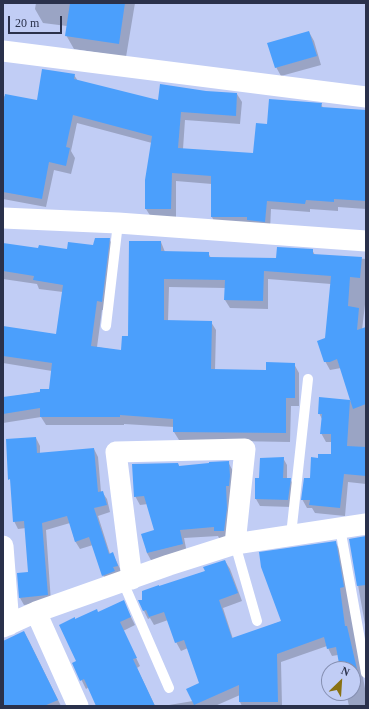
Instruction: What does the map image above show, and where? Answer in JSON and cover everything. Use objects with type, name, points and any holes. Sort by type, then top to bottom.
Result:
[{"type":"street","points":[[3,51],[366,97]]},
{"type":"street","points":[[3,218],[118,223],[366,241]]},
{"type":"street","points":[[128,580],[116,452],[245,449],[235,544]]},
{"type":"street","points":[[3,546],[6,626],[36,612],[235,544],[366,524]]},
{"type":"street","points":[[36,612],[78,706]]},
{"type":"lane","points":[[106,326],[118,223]]},
{"type":"lane","points":[[291,535],[308,379]]},
{"type":"lane","points":[[340,528],[366,673]]},
{"type":"lane","points":[[235,544],[257,621]]},
{"type":"lane","points":[[128,580],[169,688]]},
{"type":"building","points":[[70,3],[125,3],[119,44],[65,36]]},
{"type":"building","points":[[309,31],[317,56],[275,68],[267,43]]},
{"type":"building","points":[[42,69],[75,74],[74,79],[158,100],[160,84],[206,91],[237,93],[236,116],[181,112],[178,148],[253,153],[256,123],[267,124],[269,99],[322,103],[321,107],[366,110],[366,201],[334,199],[334,202],[306,200],[305,204],[267,201],[265,222],[247,220],[247,217],[211,217],[211,176],[172,173],[171,209],[145,209],[145,180],[152,136],[73,115],[66,147],[70,148],[66,166],[49,162],[42,199],[3,192],[3,106],[5,94],[37,100]]},
{"type":"building","points":[[95,238],[110,238],[102,302],[97,301],[91,346],[121,350],[122,336],[128,336],[129,241],[161,241],[161,251],[209,252],[209,257],[276,258],[277,247],[313,249],[313,254],[362,257],[360,278],[350,277],[348,306],[359,308],[357,330],[366,327],[366,404],[353,409],[337,359],[330,362],[324,362],[317,341],[325,338],[331,276],[264,271],[263,301],[224,300],[225,280],[164,279],[164,320],[212,321],[211,369],[266,370],[266,362],[295,363],[295,398],[286,398],[286,433],[173,432],[173,419],[120,415],[120,417],[40,417],[40,408],[3,414],[3,397],[40,392],[40,389],[49,389],[52,363],[3,356],[3,326],[56,334],[63,285],[33,280],[34,276],[3,271],[3,243],[38,248],[39,245],[67,249],[68,242],[93,245]]},
{"type":"building","points":[[319,397],[350,400],[347,446],[366,447],[366,476],[344,474],[340,508],[309,505],[310,500],[301,500],[304,478],[310,478],[311,457],[318,458],[318,454],[331,454],[331,434],[320,434],[322,414],[318,414]]},
{"type":"building","points":[[36,437],[37,453],[94,448],[98,492],[103,491],[107,505],[94,508],[109,554],[113,552],[118,566],[113,567],[115,571],[102,576],[89,537],[75,542],[67,516],[42,523],[48,595],[19,598],[17,573],[28,572],[24,521],[13,522],[10,479],[8,480],[6,439]]},
{"type":"building","points":[[284,457],[283,478],[291,478],[288,500],[255,499],[255,478],[259,478],[260,458]]},
{"type":"building","points":[[229,461],[230,476],[229,486],[226,486],[227,508],[224,531],[214,531],[214,527],[180,530],[183,544],[147,553],[141,534],[154,530],[144,496],[134,497],[132,464],[178,463],[179,466]]},
{"type":"building","points":[[366,536],[366,585],[357,586],[349,539]]},
{"type":"building","points":[[336,541],[344,587],[340,588],[345,626],[347,626],[355,661],[339,661],[336,647],[327,649],[324,637],[277,654],[278,702],[239,702],[239,685],[194,705],[186,689],[199,683],[184,640],[175,643],[164,612],[149,617],[146,610],[143,611],[138,600],[142,600],[142,591],[205,571],[203,567],[225,560],[238,593],[219,600],[232,638],[281,621],[261,567],[259,552]]},
{"type":"building","points":[[124,600],[131,617],[120,622],[137,658],[133,659],[155,706],[96,706],[84,679],[80,681],[72,663],[76,661],[59,625],[97,609],[98,612]]},
{"type":"building","points":[[24,631],[58,700],[44,706],[3,706],[3,641]]}]
